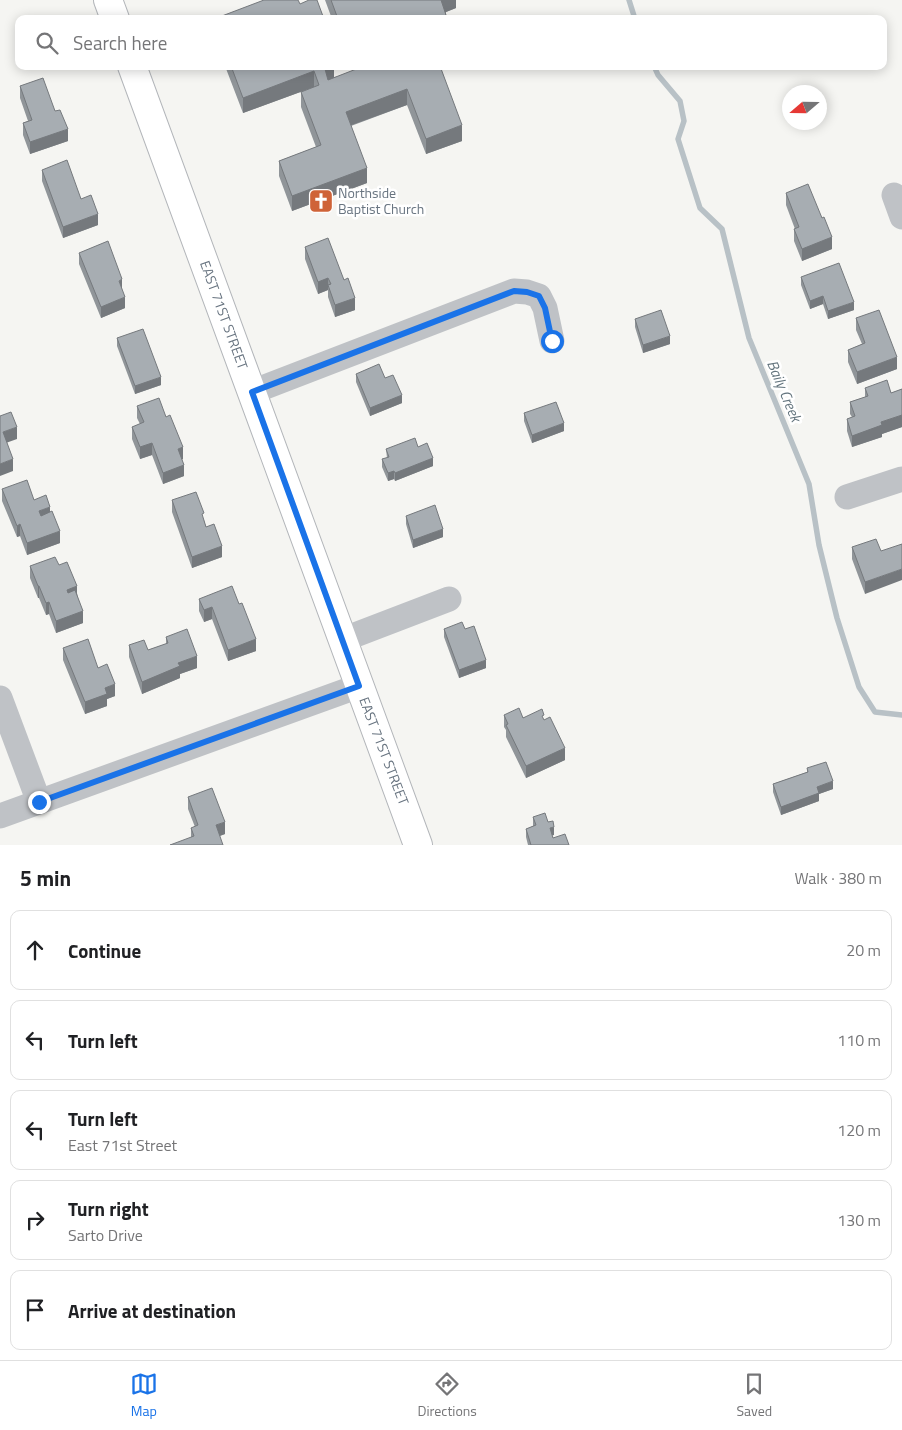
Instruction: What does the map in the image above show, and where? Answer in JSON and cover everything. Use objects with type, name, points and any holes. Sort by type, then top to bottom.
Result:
[{"type":"main road","points":[[108,0],[114,15]]},
{"type":"main road","name":"EAST 71ST STREET","points":[[133,70],[418,845]]},
{"type":"street","points":[[252,392],[514,291],[527,292],[539,296],[545,308],[552,341]]},
{"type":"street","points":[[847,497],[902,479]]},
{"type":"street","points":[[342,640],[449,599]]},
{"type":"street","points":[[0,816],[359,686]]},
{"type":"street","points":[[0,698],[39,802]]},
{"type":"building","points":[[264,0],[298,0],[300,4],[309,0],[317,0],[323,15],[225,15]]},
{"type":"building","points":[[331,0],[441,0],[446,15],[337,15]]},
{"type":"building","points":[[232,70],[325,70],[328,80],[354,70],[441,70],[462,125],[426,139],[407,89],[346,112],[367,168],[292,196],[279,161],[321,145],[301,92],[319,85],[314,71],[243,98]]},
{"type":"building","points":[[43,78],[55,111],[60,110],[68,129],[30,142],[23,123],[32,120],[20,86]]},
{"type":"building","points":[[67,160],[81,199],[91,195],[98,214],[63,227],[42,170]]},
{"type":"building","points":[[808,184],[832,237],[802,249],[794,229],[799,227],[786,193]]},
{"type":"building","points":[[328,238],[344,280],[348,278],[355,298],[335,305],[328,285],[331,284],[328,278],[318,282],[305,247]]},
{"type":"building","points":[[108,241],[122,279],[119,281],[125,297],[101,307],[79,253]]},
{"type":"building","points":[[839,263],[854,302],[828,311],[823,296],[810,301],[801,277]]},
{"type":"building","points":[[661,310],[670,336],[643,345],[635,319]]},
{"type":"building","points":[[879,310],[897,357],[857,372],[848,350],[865,343],[856,318]]},
{"type":"building","points":[[143,329],[161,377],[135,386],[117,338]]},
{"type":"building","points":[[379,364],[385,378],[393,375],[402,395],[370,408],[356,374]]},
{"type":"building","points":[[887,380],[891,393],[902,389],[902,415],[881,422],[882,425],[852,436],[847,419],[855,416],[850,402],[868,396],[865,388]]},
{"type":"building","points":[[159,398],[166,417],[170,415],[183,447],[178,449],[184,465],[163,473],[152,443],[140,447],[132,427],[144,422],[137,406]]},
{"type":"building","points":[[556,402],[564,423],[532,435],[524,413]]},
{"type":"building","points":[[11,412],[17,427],[3,432],[13,459],[0,464],[0,416]]},
{"type":"building","points":[[415,438],[418,447],[427,443],[433,458],[395,473],[394,471],[388,473],[382,459],[389,457],[386,449]]},
{"type":"building","points":[[27,480],[34,500],[46,495],[50,507],[39,511],[41,516],[52,511],[60,531],[27,543],[20,524],[17,526],[2,489]]},
{"type":"building","points":[[196,492],[204,513],[202,514],[206,527],[214,524],[222,546],[192,557],[172,500]]},
{"type":"building","points":[[435,505],[443,529],[413,540],[406,516]]},
{"type":"building","points":[[876,539],[881,551],[902,544],[902,569],[865,582],[852,547]]},
{"type":"building","points":[[55,557],[59,565],[67,562],[77,586],[67,590],[68,593],[75,590],[83,611],[56,621],[49,602],[46,603],[30,566]]},
{"type":"building","points":[[232,586],[239,604],[242,603],[256,639],[228,650],[212,607],[204,610],[199,599]]},
{"type":"building","points":[[462,622],[465,629],[474,626],[486,660],[459,670],[444,629]]},
{"type":"building","points":[[187,629],[197,656],[178,663],[180,666],[142,682],[129,645],[144,640],[148,650],[168,643],[166,637]]},
{"type":"building","points":[[88,639],[98,668],[107,664],[115,684],[105,688],[107,694],[85,702],[63,648]]},
{"type":"building","points":[[519,708],[523,718],[542,709],[544,720],[550,717],[565,748],[526,766],[506,725],[508,724],[504,715]]},
{"type":"building","points":[[826,762],[833,781],[817,787],[819,793],[781,807],[773,784],[808,772],[807,768]]},
{"type":"building","points":[[212,788],[225,822],[216,825],[223,845],[170,845],[194,836],[191,828],[198,825],[188,797]]},
{"type":"building","points":[[545,813],[548,822],[553,821],[554,827],[550,828],[553,838],[565,834],[569,845],[531,845],[526,829],[536,825],[533,817]]},
{"type":"waterway","name":"Baily Creek","points":[[629,0],[634,15]]},
{"type":"waterway","name":"Baily Creek","points":[[656,70],[680,101],[684,121],[678,139],[700,208],[722,229],[749,338],[809,484],[819,545],[837,618],[859,687],[875,712],[902,715]]},
{"type":"place","name":"Northside Baptist Church","points":[[321,201]]},
{"type":"route","points":[[39,802],[359,686],[252,392],[514,291],[527,292],[539,296],[545,308],[552,341]]}]
